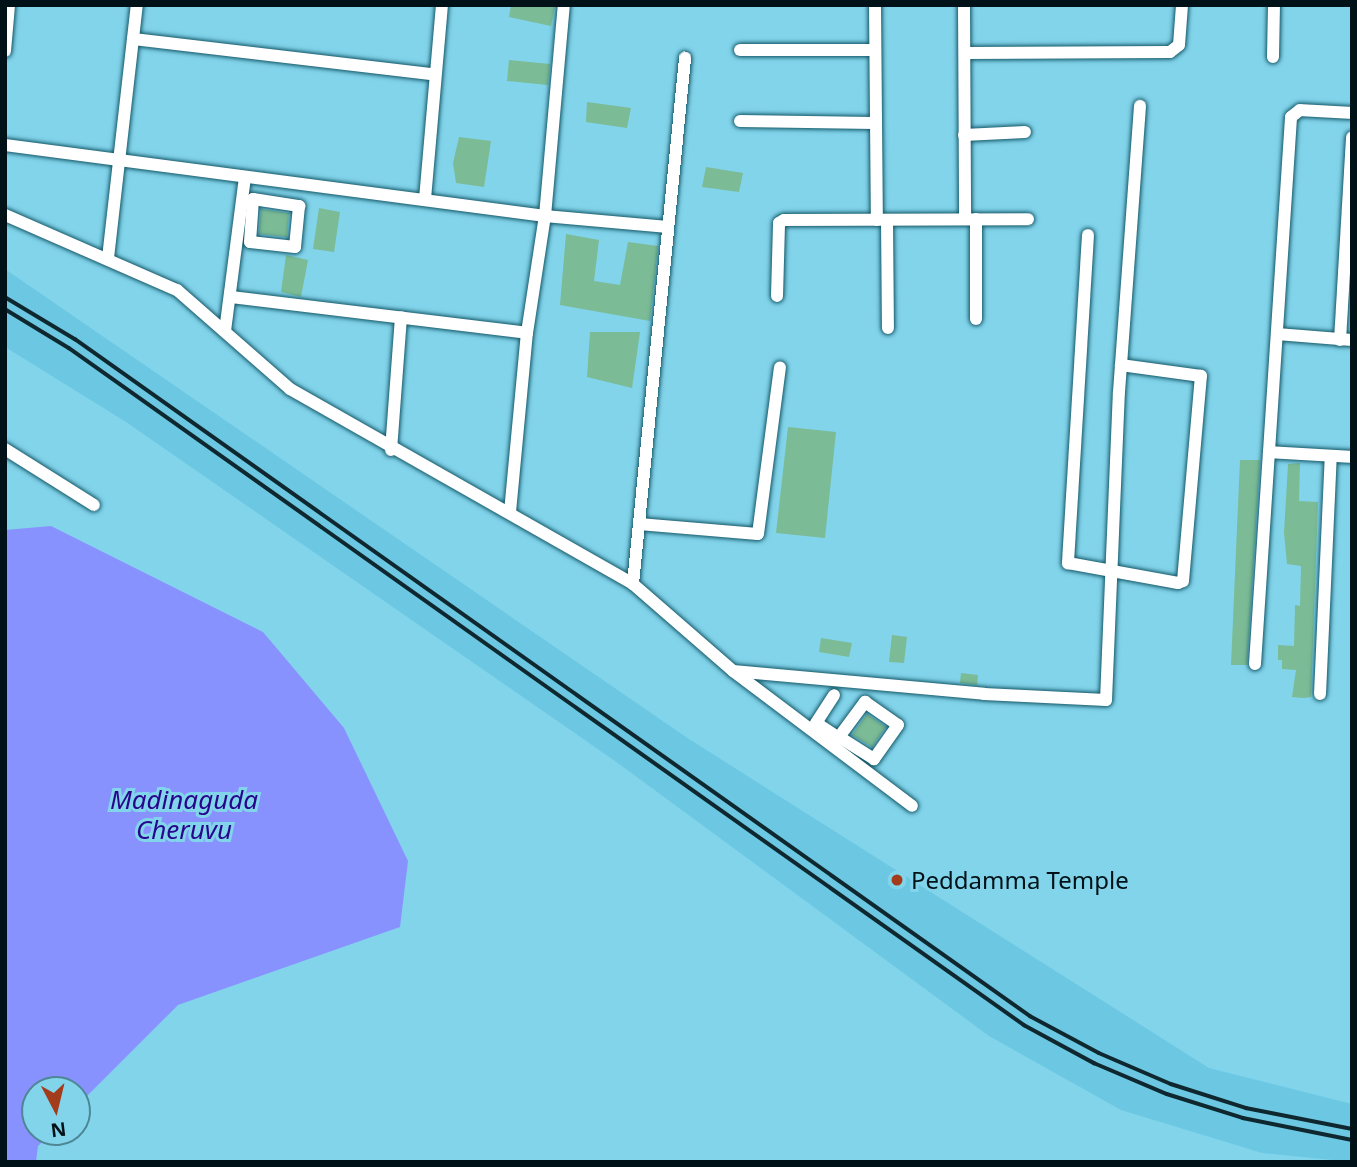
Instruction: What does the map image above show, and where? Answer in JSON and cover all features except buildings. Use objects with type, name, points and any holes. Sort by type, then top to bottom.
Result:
[{"type":"street","points":[[5,51],[9,5]]},
{"type":"street","points":[[108,258],[122,161],[137,5]]},
{"type":"street","points":[[425,199],[433,74],[442,5]]},
{"type":"street","points":[[510,512],[527,333],[545,216],[564,5]]},
{"type":"street","points":[[875,5],[874,123],[888,328]]},
{"type":"street","points":[[964,5],[964,135],[976,319]]},
{"type":"street","points":[[965,52],[1170,52],[1179,44],[1182,5]]},
{"type":"street","points":[[1273,57],[1274,5]]},
{"type":"street","points":[[133,40],[433,74]]},
{"type":"street","points":[[740,50],[874,50]]},
{"type":"street","points":[[633,584],[685,58]]},
{"type":"street","points":[[733,671],[984,694],[1106,700],[1121,365],[1140,106]]},
{"type":"street","points":[[1255,664],[1291,117],[1300,110],[1352,113]]},
{"type":"street","points":[[740,121],[874,123]]},
{"type":"street","points":[[964,135],[1025,132]]},
{"type":"street","points":[[1277,334],[1346,340],[1352,137]]},
{"type":"street","points":[[5,145],[545,216],[668,227]]},
{"type":"street","points":[[250,178],[253,199],[244,230],[251,243],[296,245],[299,206],[253,199]]},
{"type":"street","points":[[225,331],[244,230],[250,178]]},
{"type":"street","points":[[5,215],[177,290],[290,389],[391,450],[510,512],[633,584],[733,671],[835,739],[885,778],[907,802],[910,786]]},
{"type":"street","points":[[777,296],[779,223],[1028,219]]},
{"type":"street","points":[[1088,235],[1067,557],[1073,566],[1183,582],[1202,382],[1198,372],[1121,365]]},
{"type":"street","points":[[231,297],[527,333]]},
{"type":"street","points":[[391,450],[401,317]]},
{"type":"street","points":[[639,524],[752,536],[762,531],[780,367]]},
{"type":"street","points":[[5,449],[94,505]]},
{"type":"street","points":[[1269,452],[1352,457]]},
{"type":"street","points":[[1320,694],[1331,456]]},
{"type":"street","points":[[813,726],[834,695]]},
{"type":"street","points":[[835,739],[865,702],[897,723],[875,759],[858,757]]},
{"type":"shaded area","points":[[5,269],[689,739],[1209,1068],[1352,1104],[1352,1162],[1262,1153],[1121,1110],[989,1036],[615,761],[126,422],[5,347]]},
{"type":"water","name":"Madinaguda Cheruvu","points":[[51,526],[263,632],[344,728],[408,861],[400,927],[178,1005],[91,1092],[91,1076],[21,1076],[21,1146],[38,1146],[36,1162],[5,1162],[5,530]]},
{"type":"railway","points":[[5,297],[75,339],[1030,1016],[1099,1053],[1171,1084],[1246,1108],[1352,1129]]},
{"type":"railway","points":[[5,309],[69,348],[1024,1025],[1094,1063],[1167,1094],[1243,1118],[1352,1140]]},
{"type":"place","name":"Peddamma Temple","points":[[897,880]]}]
